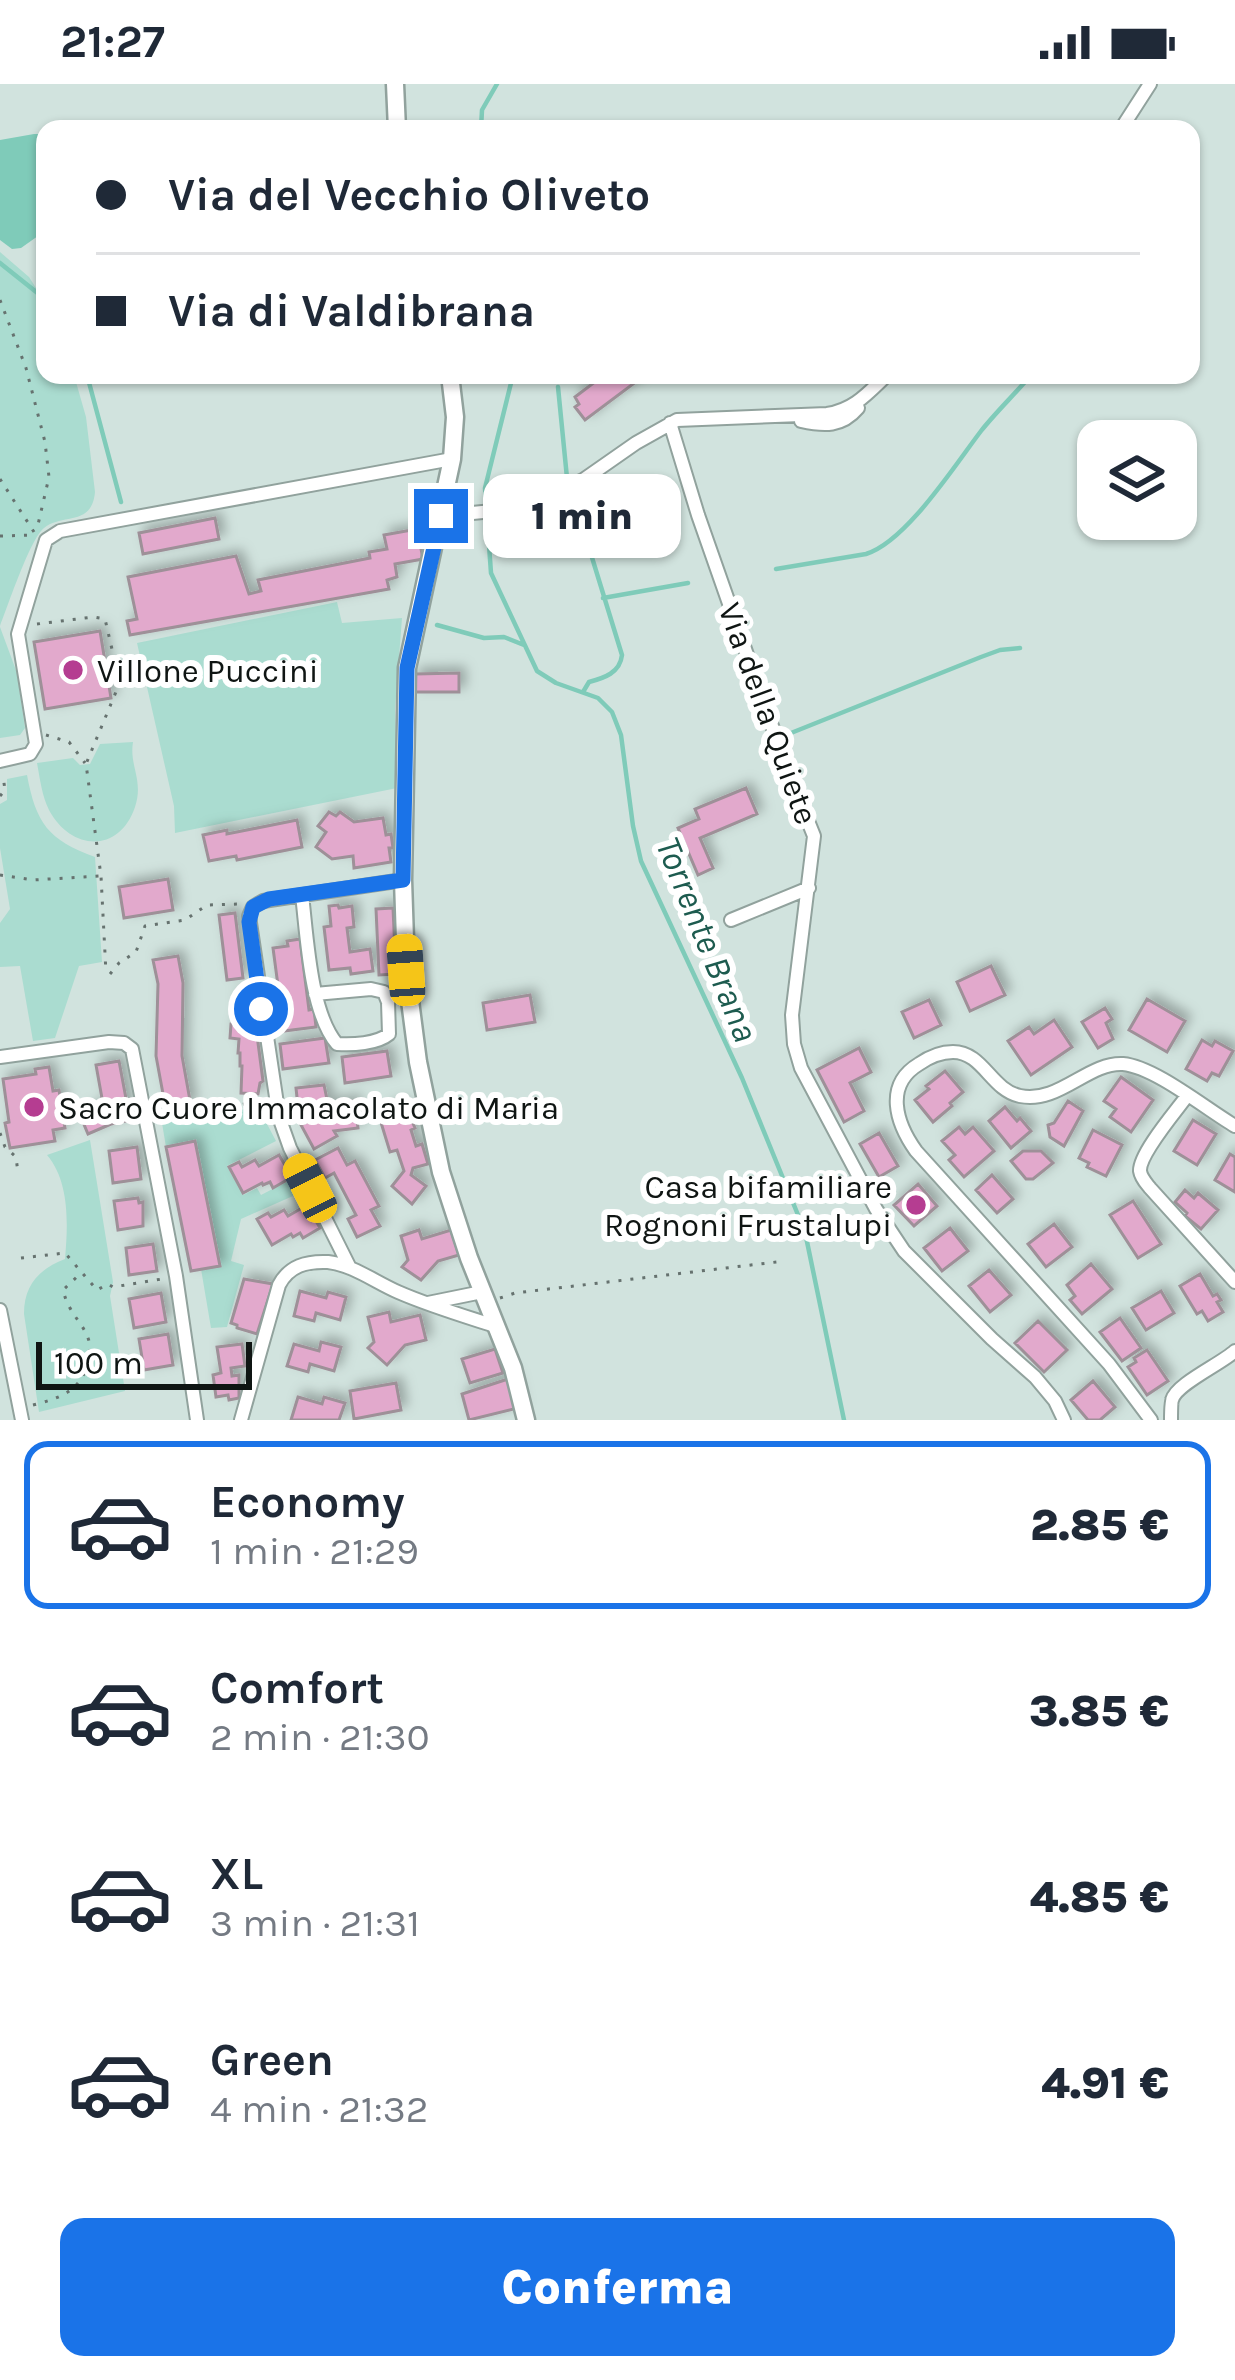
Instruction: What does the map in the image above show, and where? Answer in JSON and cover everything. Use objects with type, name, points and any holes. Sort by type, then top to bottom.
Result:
[{"type":"street","points":[[395,84],[397,120]]},
{"type":"street","points":[[1127,120],[1150,84]]},
{"type":"street","points":[[451,384],[452,459],[407,668],[404,932],[410,1014],[430,1131],[484,1297],[514,1368],[526,1420]]},
{"type":"street","points":[[441,516],[529,505],[565,490],[670,423],[776,416],[838,423],[854,414],[877,384]]},
{"type":"street","name":"Via della Quiete","points":[[670,423],[704,533],[814,836],[792,1016],[796,1055],[876,1209],[904,1251],[1035,1377],[1064,1420]]},
{"type":"street","points":[[1,761],[30,754],[35,748],[18,639],[46,540],[56,532],[452,459]]},
{"type":"street","points":[[350,1268],[290,1148],[274,1099],[249,922],[258,902],[403,880]]},
{"type":"street","points":[[731,920],[809,888]]},
{"type":"street","points":[[302,895],[315,994],[329,1034],[337,1044],[379,1040],[389,1034],[384,992],[315,994]]},
{"type":"street","points":[[1,1053],[109,1042],[124,1043],[134,1053],[176,1276],[197,1420]]},
{"type":"street","points":[[1151,1420],[1108,1364],[916,1151],[898,1118],[896,1093],[902,1077],[913,1067],[951,1052],[970,1056],[1003,1090],[1020,1096],[1057,1091],[1118,1064],[1147,1071],[1235,1126]]},
{"type":"street","points":[[1187,1096],[1146,1154],[1141,1174],[1235,1282]]},
{"type":"street","points":[[241,1420],[278,1291],[287,1272],[302,1265],[321,1262],[350,1268],[427,1303],[497,1327]]},
{"type":"street","points":[[427,1303],[484,1297]]},
{"type":"street","points":[[0,1310],[21,1414]]},
{"type":"street","points":[[1171,1420],[1175,1392],[1235,1351]]},
{"type":"path","points":[[0,300],[26,368],[45,442],[49,477],[36,536]]},
{"type":"path","points":[[0,479],[36,536]]},
{"type":"path","points":[[0,536],[36,536]]},
{"type":"path","points":[[20,623],[101,617],[108,624],[118,687],[86,764]]},
{"type":"path","points":[[36,734],[69,742],[86,764],[108,974],[136,952],[145,926],[185,920],[209,904],[258,902]]},
{"type":"path","points":[[0,796],[4,790],[1,761]]},
{"type":"path","points":[[0,875],[33,880],[101,876]]},
{"type":"path","points":[[146,1121],[274,1099]]},
{"type":"path","points":[[0,1133],[5,1147],[16,1156],[18,1173]]},
{"type":"path","points":[[21,1258],[70,1255],[97,1290],[108,1284],[176,1276]]},
{"type":"path","points":[[484,1297],[784,1261]]},
{"type":"path","points":[[21,1414],[74,1390],[86,1374],[88,1335],[69,1311],[63,1290],[81,1273]]},
{"type":"shaded area","points":[[36,134],[36,237],[21,248],[12,249],[0,240],[0,140]]},
{"type":"shaded area","points":[[0,252],[36,288],[36,384],[77,384],[86,417],[95,492],[93,503],[82,515],[51,524],[38,535],[0,626]]},
{"type":"shaded area","points":[[337,602],[342,623],[402,618],[395,709],[397,788],[175,833],[174,806],[137,643]]},
{"type":"shaded area","name":"Villone Puccini","points":[[0,627],[17,673],[25,728],[20,735],[0,738]]},
{"type":"shaded area","points":[[133,742],[138,789],[128,822],[118,833],[94,842],[69,833],[49,810],[37,763],[73,758],[80,765],[90,764],[100,744]]},
{"type":"shaded area","points":[[27,775],[47,828],[66,844],[95,857],[102,962],[79,966],[55,1038],[33,1041],[20,966],[0,967],[0,923],[10,909],[0,848],[0,804],[7,800],[7,779]]},
{"type":"shaded area","points":[[258,1107],[276,1141],[227,1166],[243,1195],[257,1188],[261,1195],[294,1178],[302,1192],[241,1219],[231,1261],[244,1265],[227,1327],[211,1328],[201,1269],[219,1265],[195,1142],[166,1147],[162,1123]]},
{"type":"shaded area","points":[[90,1140],[125,1391],[39,1412],[25,1304],[35,1279],[65,1259],[67,1232],[64,1191],[47,1155]]},
{"type":"building","points":[[592,384],[633,384],[585,420],[575,407],[579,404],[575,397]]},
{"type":"building","points":[[215,518],[219,539],[143,554],[139,533]]},
{"type":"building","points":[[417,529],[423,559],[395,564],[397,577],[387,580],[389,589],[130,635],[127,621],[137,619],[128,577],[236,556],[249,594],[261,591],[258,580],[370,558],[369,552],[387,549],[384,535]]},
{"type":"building","name":"Villone Puccini","points":[[100,631],[111,698],[45,709],[34,642]]},
{"type":"building","points":[[459,673],[459,692],[415,692],[415,674]]},
{"type":"building","points":[[746,788],[757,814],[700,838],[713,868],[698,875],[678,828],[699,819],[695,809]]},
{"type":"building","points":[[329,812],[336,816],[340,812],[354,822],[383,818],[386,835],[391,834],[391,862],[354,868],[353,856],[332,859],[316,847],[326,832],[318,826]]},
{"type":"building","points":[[297,820],[302,847],[209,861],[203,835]]},
{"type":"building","points":[[168,879],[173,910],[124,918],[119,887]]},
{"type":"building","points":[[329,906],[352,906],[354,927],[347,928],[350,952],[370,949],[373,971],[329,970],[324,927],[331,926]]},
{"type":"building","points":[[393,908],[396,974],[379,975],[376,909]]},
{"type":"building","points":[[235,913],[243,978],[227,980],[219,915]]},
{"type":"building","points":[[300,939],[309,1010],[314,1009],[316,1027],[284,1031],[273,948]]},
{"type":"building","points":[[178,956],[183,983],[182,1056],[191,1106],[166,1110],[156,1056],[158,984],[153,960]]},
{"type":"building","points":[[991,966],[1005,995],[970,1011],[957,982]]},
{"type":"building","points":[[530,995],[535,1022],[487,1030],[483,1003]]},
{"type":"building","points":[[234,996],[252,997],[263,1081],[258,1094],[241,1093],[239,1039],[230,1038]]},
{"type":"building","points":[[1147,999],[1185,1021],[1167,1052],[1129,1030]]},
{"type":"building","points":[[929,1000],[941,1025],[914,1038],[902,1012]]},
{"type":"building","points":[[1105,1008],[1112,1019],[1106,1023],[1113,1039],[1098,1048],[1082,1022]]},
{"type":"building","points":[[1054,1020],[1072,1047],[1031,1075],[1008,1041],[1029,1027],[1034,1034]]},
{"type":"building","points":[[325,1038],[329,1063],[283,1069],[280,1044]]},
{"type":"building","points":[[1202,1040],[1233,1051],[1219,1076],[1212,1073],[1207,1081],[1186,1069]]},
{"type":"building","points":[[859,1048],[871,1072],[850,1083],[864,1111],[844,1122],[817,1070]]},
{"type":"building","points":[[387,1051],[391,1076],[345,1083],[342,1057]]},
{"type":"building","points":[[119,1061],[130,1120],[88,1134],[80,1115],[103,1104],[96,1065]]},
{"type":"building","name":"Sacro Cuore Immacolato di Maria","points":[[49,1067],[53,1091],[59,1090],[65,1128],[53,1130],[55,1141],[10,1148],[3,1079]]},
{"type":"building","points":[[945,1071],[963,1092],[933,1122],[915,1100]]},
{"type":"building","points":[[1121,1077],[1153,1100],[1131,1132],[1110,1117],[1116,1109],[1104,1101]]},
{"type":"building","points":[[324,1085],[328,1104],[355,1101],[358,1128],[334,1131],[337,1136],[314,1149],[301,1125],[309,1121],[306,1106],[298,1107],[296,1088]]},
{"type":"building","points":[[1068,1101],[1083,1111],[1064,1146],[1050,1137],[1048,1125]]},
{"type":"building","points":[[403,1104],[415,1128],[411,1130],[416,1146],[422,1144],[428,1164],[413,1168],[411,1175],[426,1186],[412,1204],[392,1186],[404,1171],[397,1150],[390,1152],[379,1116]]},
{"type":"building","points":[[1005,1107],[1031,1131],[1011,1148],[989,1121]]},
{"type":"building","points":[[1193,1120],[1216,1134],[1197,1165],[1174,1151]]},
{"type":"building","points":[[959,1127],[965,1134],[973,1127],[994,1151],[964,1177],[949,1160],[955,1155],[942,1141]]},
{"type":"building","points":[[1093,1130],[1122,1145],[1106,1176],[1079,1158]]},
{"type":"building","points":[[879,1133],[898,1166],[879,1177],[860,1144]]},
{"type":"building","points":[[195,1141],[220,1266],[191,1271],[166,1147]]},
{"type":"building","points":[[137,1147],[141,1179],[113,1183],[109,1151]]},
{"type":"building","points":[[338,1148],[347,1165],[355,1161],[379,1206],[371,1210],[380,1226],[357,1237],[348,1219],[356,1215],[334,1173],[325,1178],[315,1160]]},
{"type":"building","points":[[1023,1151],[1041,1151],[1053,1163],[1026,1179],[1011,1161]]},
{"type":"building","points":[[1230,1154],[1235,1157],[1235,1192],[1215,1180]]},
{"type":"building","points":[[279,1155],[292,1177],[273,1188],[270,1182],[262,1183],[243,1193],[229,1167],[255,1160],[259,1166]]},
{"type":"building","points":[[992,1175],[1013,1199],[997,1213],[976,1190]]},
{"type":"building","name":"Casa bifamiliare Rognoni Frustalupi","points":[[918,1184],[937,1206],[914,1226],[894,1205]]},
{"type":"building","points":[[1185,1190],[1194,1198],[1198,1193],[1218,1210],[1201,1229],[1175,1202]]},
{"type":"building","points":[[138,1198],[143,1202],[143,1226],[118,1230],[114,1201]]},
{"type":"building","points":[[1133,1201],[1161,1244],[1138,1258],[1110,1215]]},
{"type":"building","points":[[307,1205],[320,1228],[303,1238],[300,1233],[291,1234],[272,1245],[257,1219],[284,1210],[288,1216]]},
{"type":"building","points":[[1054,1224],[1072,1247],[1046,1267],[1028,1244]]},
{"type":"building","points":[[950,1228],[968,1251],[942,1271],[924,1248]]},
{"type":"building","points":[[419,1230],[422,1239],[451,1230],[459,1255],[438,1261],[421,1280],[402,1267],[408,1260],[401,1236]]},
{"type":"building","points":[[153,1244],[157,1271],[129,1275],[126,1248]]},
{"type":"building","points":[[1091,1264],[1112,1289],[1082,1314],[1070,1300],[1075,1296],[1067,1285]]},
{"type":"building","points":[[989,1270],[1011,1295],[990,1312],[969,1286]]},
{"type":"building","points":[[1200,1274],[1213,1296],[1221,1300],[1217,1302],[1223,1312],[1208,1321],[1202,1311],[1197,1314],[1180,1286]]},
{"type":"building","points":[[244,1279],[273,1284],[257,1334],[231,1323]]},
{"type":"building","points":[[300,1291],[346,1297],[340,1320],[316,1313],[314,1321],[294,1316]]},
{"type":"building","points":[[1161,1291],[1174,1313],[1146,1330],[1132,1308]]},
{"type":"building","points":[[161,1293],[166,1322],[134,1328],[129,1299]]},
{"type":"building","points":[[389,1312],[391,1322],[420,1315],[426,1340],[405,1345],[387,1365],[368,1348],[374,1342],[368,1317]]},
{"type":"building","points":[[1120,1318],[1141,1348],[1122,1361],[1100,1332]]},
{"type":"building","points":[[1038,1321],[1067,1350],[1044,1372],[1015,1343]]},
{"type":"building","points":[[168,1334],[173,1365],[144,1370],[139,1339]]},
{"type":"building","points":[[321,1342],[341,1347],[334,1371],[310,1364],[308,1372],[287,1366],[294,1344],[319,1351]]},
{"type":"building","points":[[242,1344],[245,1366],[231,1368],[232,1376],[239,1375],[239,1398],[216,1397],[213,1375],[221,1373],[217,1347]]},
{"type":"building","points":[[495,1349],[503,1373],[470,1383],[462,1359]]},
{"type":"building","points":[[1147,1350],[1168,1381],[1147,1395],[1128,1367]]},
{"type":"building","points":[[511,1378],[518,1408],[469,1420],[462,1394]]},
{"type":"building","points":[[1093,1381],[1115,1407],[1100,1420],[1088,1420],[1071,1400]]},
{"type":"building","points":[[396,1383],[401,1410],[354,1419],[350,1391]]},
{"type":"building","points":[[298,1397],[322,1404],[324,1397],[345,1403],[339,1420],[291,1420]]},
{"type":"waterway","name":"Torrente Brana","points":[[481,120],[497,84]]},
{"type":"waterway","points":[[0,263],[36,292]]},
{"type":"waterway","points":[[89,384],[121,502]]},
{"type":"waterway","name":"Torrente Brana","points":[[511,384],[485,488],[491,573],[537,671],[598,698],[612,712],[621,735],[641,861],[742,1078],[805,1232],[844,1420]]},
{"type":"waterway","points":[[776,569],[866,554],[881,547],[913,519],[1023,384]]},
{"type":"waterway","points":[[558,387],[567,478]]},
{"type":"waterway","points":[[574,499],[622,655],[615,670],[589,682],[583,692]]},
{"type":"waterway","points":[[603,598],[688,583]]},
{"type":"waterway","points":[[437,625],[524,645]]},
{"type":"waterway","points":[[786,735],[981,657],[1020,648]]},
{"type":"place","name":"Villone Puccini","points":[[73,670]]},
{"type":"place","name":"Sacro Cuore Immacolato di Maria","points":[[34,1107]]},
{"type":"place","name":"Casa bifamiliare Rognoni Frustalupi","points":[[916,1205]]},
{"type":"route","points":[[261,1009],[249,922],[258,902],[403,880],[407,668],[441,516]]}]
